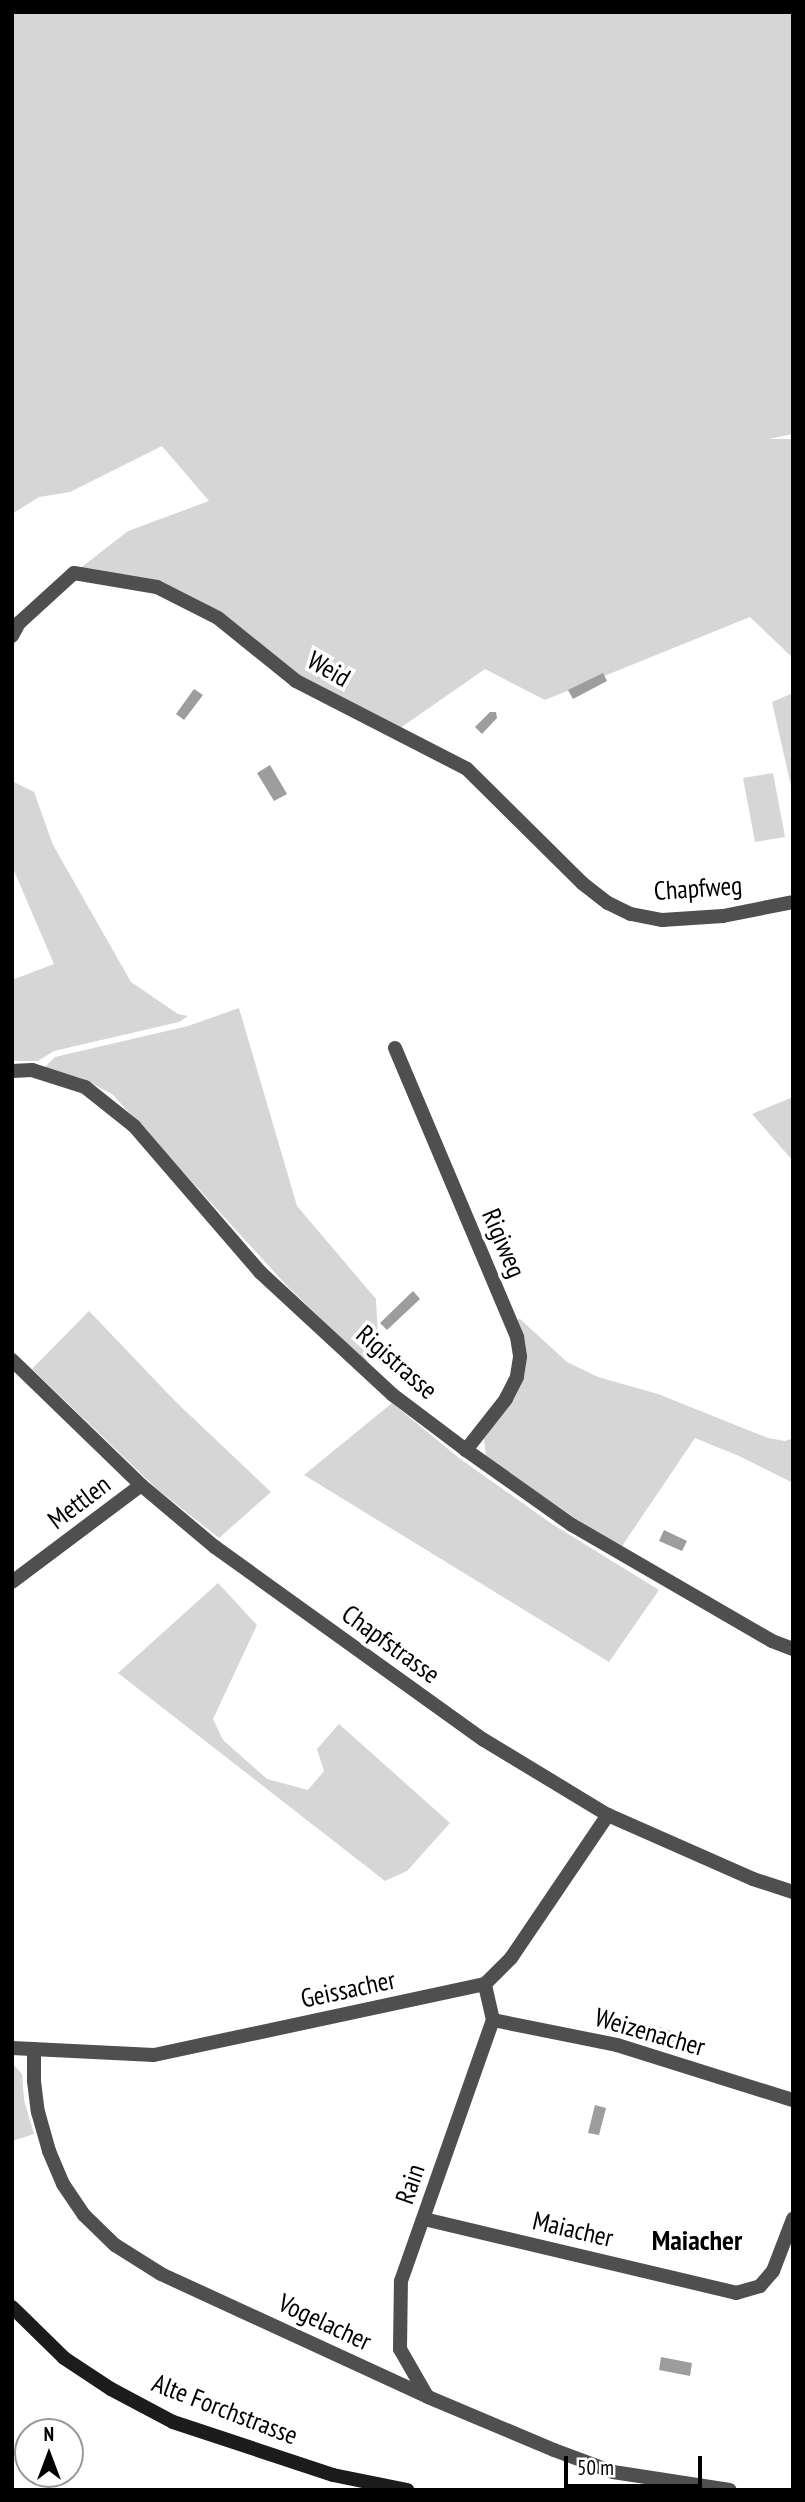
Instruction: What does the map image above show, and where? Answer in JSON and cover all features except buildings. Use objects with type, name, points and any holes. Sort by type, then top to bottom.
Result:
[{"type":"street","name":"Weid","points":[[12,636],[19,623],[74,573],[157,587],[218,618],[296,681],[467,769],[582,883],[608,903]]},
{"type":"street","name":"Chapfweg","points":[[608,903],[631,914],[662,920],[723,916],[793,902]]},
{"type":"street","name":"Rigiweg","points":[[395,1048],[517,1338],[520,1357],[517,1377],[506,1399],[466,1450]]},
{"type":"street","name":"Rigistrasse","points":[[12,1071],[32,1070],[85,1087],[134,1126],[260,1272],[393,1395],[466,1450],[572,1525],[772,1641],[793,1649]]},
{"type":"street","name":"Chapfstrasse","points":[[12,1360],[141,1485],[215,1546],[484,1740],[608,1815],[741,1874],[793,1892]]},
{"type":"street","name":"Mettlen","points":[[12,1582],[141,1485]]},
{"type":"street","points":[[493,2020],[485,1984],[511,1958],[608,1815]]},
{"type":"street","name":"Geissacher","points":[[12,2048],[154,2055],[485,1984]]},
{"type":"street","name":"Weizenacher","points":[[493,2020],[617,2045],[793,2099]]},
{"type":"street","name":"Rain","points":[[428,2398],[400,2349],[401,2281],[493,2020]]},
{"type":"street","name":"Vogelacher","points":[[34,2049],[38,2112],[49,2151],[63,2184],[84,2215],[115,2245],[161,2274],[428,2398],[613,2472],[730,2490]]},
{"type":"street","name":"Maiacher","points":[[424,2219],[736,2293],[760,2286],[773,2271],[793,2219]]},
{"type":"street","name":"Alte Forchstrasse","points":[[12,2307],[64,2358],[111,2389],[173,2422],[333,2475],[407,2490]]},
{"type":"shaded area","points":[[12,12],[793,12],[793,434],[769,439],[793,439],[793,658],[750,617],[545,700],[485,669],[393,733],[296,681],[218,618],[157,587],[74,573],[128,531],[209,501],[162,446],[70,492],[39,497],[12,514]]},
{"type":"shaded area","points":[[603,673],[607,681],[573,699],[568,690]]},
{"type":"shaded area","points":[[194,689],[203,695],[184,720],[176,714]]},
{"type":"shaded area","points":[[793,693],[793,795],[772,702]]},
{"type":"shaded area","points":[[490,712],[496,712],[497,718],[482,734],[475,727]]},
{"type":"shaded area","points":[[270,765],[287,794],[274,801],[257,773]]},
{"type":"shaded area","points":[[773,773],[785,837],[755,842],[743,778]]},
{"type":"shaded area","points":[[12,781],[34,792],[53,845],[131,982],[178,1014],[188,1016],[179,1022],[54,1051],[38,1061],[12,1061],[12,980],[54,964],[12,866]]},
{"type":"shaded area","points":[[239,1008],[297,1206],[376,1299],[379,1359],[365,1361],[287,1286],[112,1094],[81,1078],[44,1068],[55,1057],[188,1026]]},
{"type":"shaded area","points":[[793,1097],[793,1161],[752,1114]]},
{"type":"shaded area","points":[[413,1291],[420,1299],[387,1330],[380,1323]]},
{"type":"shaded area","points":[[89,1311],[177,1403],[271,1492],[219,1538],[157,1489],[32,1369]]},
{"type":"shaded area","points":[[520,1319],[567,1362],[598,1377],[658,1394],[768,1438],[785,1441],[793,1438],[793,1483],[695,1438],[620,1549],[486,1457],[484,1439],[511,1401],[517,1320]]},
{"type":"shaded area","points":[[392,1403],[459,1458],[552,1524],[659,1590],[609,1662],[304,1475]]},
{"type":"shaded area","points":[[664,1530],[687,1541],[682,1551],[659,1541]]},
{"type":"shaded area","points":[[218,1583],[257,1625],[213,1719],[223,1740],[267,1779],[308,1790],[324,1771],[317,1749],[339,1724],[450,1823],[407,1871],[385,1881],[118,1673]]},
{"type":"shaded area","points":[[660,2027],[692,2039],[688,2049],[656,2037]]},
{"type":"shaded area","points":[[12,2063],[22,2074],[24,2100],[34,2134],[12,2141]]},
{"type":"shaded area","points":[[595,2105],[606,2108],[599,2135],[588,2133]]},
{"type":"shaded area","points":[[661,2357],[692,2363],[690,2376],[659,2370]]},
{"type":"district","name":"Maiacher","points":[[697,2240]]}]
